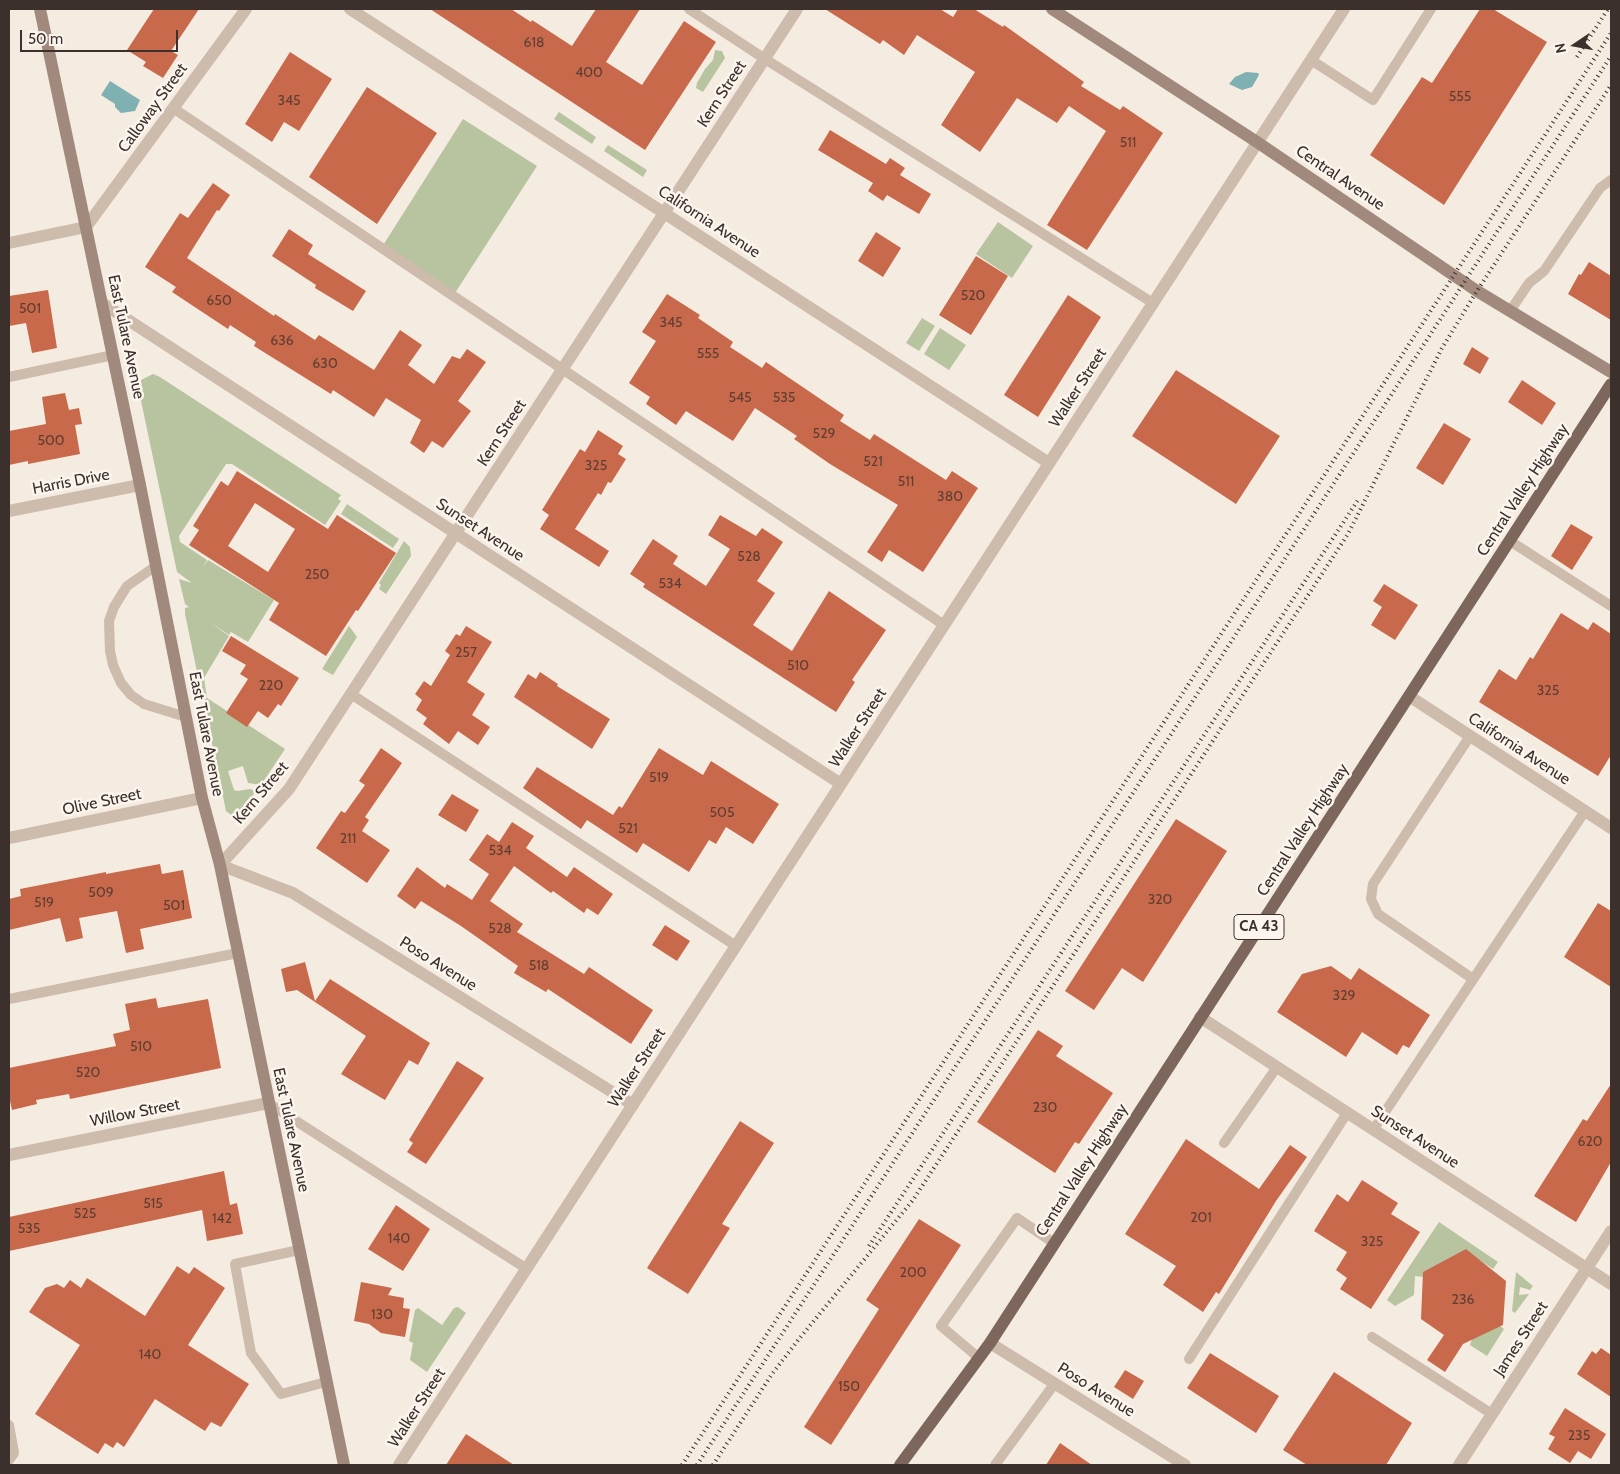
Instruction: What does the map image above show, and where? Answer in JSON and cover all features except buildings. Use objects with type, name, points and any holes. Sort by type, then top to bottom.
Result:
[{"type":"main road","name":"Central Valley Highway","points":[[900,1465],[990,1343],[1611,384]]},
{"type":"street","name":"East Tulare Avenue","points":[[40,9],[140,484],[202,798],[220,865],[344,1465]]},
{"type":"street","name":"Calloway Street","points":[[86,227],[246,9]]},
{"type":"street","name":"California Avenue","points":[[350,9],[1049,463]]},
{"type":"street","name":"Kern Street","points":[[220,865],[289,789],[797,9]]},
{"type":"street","name":"Central Avenue","points":[[1052,9],[1258,142],[1510,311],[1611,372]]},
{"type":"street","name":"Walker Street","points":[[399,1465],[1344,9]]},
{"type":"street","points":[[9,243],[86,227]]},
{"type":"street","name":"Sunset Avenue","points":[[102,303],[841,784]]},
{"type":"street","name":"Harris Drive","points":[[9,511],[140,484]]},
{"type":"street","name":"California Avenue","points":[[1409,696],[1611,828]]},
{"type":"street","name":"Olive Street","points":[[9,838],[202,798]]},
{"type":"street","name":"Poso Avenue","points":[[220,865],[293,893],[633,1105]]},
{"type":"street","name":"Sunset Avenue","points":[[1200,1017],[1611,1284]]},
{"type":"street","name":"Willow Street","points":[[9,1155],[268,1103]]},
{"type":"street","name":"James Street","points":[[1459,1465],[1611,1231]]},
{"type":"street","name":"Poso Avenue","points":[[990,1343],[1185,1465]]},
{"type":"lane","points":[[689,9],[765,59],[1153,303]]},
{"type":"lane","points":[[1311,60],[1373,100],[1432,9]]},
{"type":"lane","points":[[173,108],[944,625]]},
{"type":"lane","points":[[1510,311],[1529,283],[1544,271],[1600,188],[1611,180]]},
{"type":"lane","points":[[9,377],[112,355]]},
{"type":"lane","points":[[1510,541],[1611,606]]},
{"type":"lane","points":[[156,566],[128,586],[114,607],[109,621],[110,651],[121,683],[132,695],[144,704],[186,717]]},
{"type":"lane","points":[[352,694],[736,946]]},
{"type":"lane","points":[[1470,736],[1373,884],[1371,899],[1378,914],[1473,979]]},
{"type":"lane","points":[[1373,1130],[1585,811]]},
{"type":"lane","points":[[9,999],[238,953]]},
{"type":"lane","points":[[1224,1143],[1277,1067]]},
{"type":"lane","points":[[268,1103],[527,1269]]},
{"type":"lane","points":[[1189,1359],[1347,1113]]},
{"type":"lane","points":[[979,1358],[942,1326],[1017,1218],[1054,1243]]},
{"type":"lane","points":[[299,1250],[235,1264],[251,1353],[281,1394],[326,1382]]},
{"type":"lane","points":[[1372,1337],[1492,1414]]},
{"type":"lane","points":[[995,1465],[1055,1383]]},
{"type":"lane","points":[[9,1425],[14,1453],[9,1460]]},
{"type":"green space","points":[[715,50],[722,51],[725,58],[703,92],[696,88],[697,83],[713,60]]},
{"type":"green space","points":[[559,112],[596,137],[592,144],[554,119]]},
{"type":"green space","points":[[463,119],[537,166],[455,293],[382,247]]},
{"type":"green space","points":[[608,145],[647,170],[643,177],[604,151]]},
{"type":"green space","points":[[998,222],[1033,246],[1012,278],[976,254]]},
{"type":"green space","points":[[922,318],[935,326],[919,351],[906,343]]},
{"type":"green space","points":[[940,328],[966,345],[949,370],[924,354]]},
{"type":"green space","points":[[153,374],[341,495],[338,499],[341,501],[325,525],[232,464],[226,464],[179,536],[180,542],[207,560],[202,568],[208,560],[274,600],[248,642],[231,632],[229,635],[210,622],[229,636],[204,678],[207,698],[285,749],[261,785],[248,783],[243,766],[228,771],[234,790],[250,789],[255,791],[246,809],[249,813],[240,818],[235,818],[226,811],[185,614],[185,608],[189,607],[185,604],[179,579],[192,583],[177,572],[139,391],[141,380]]},
{"type":"green space","points":[[347,504],[399,539],[393,548],[341,514]]},
{"type":"green space","points":[[404,541],[410,547],[411,556],[386,594],[379,589],[381,585],[379,583]]},
{"type":"green space","points":[[349,626],[357,637],[333,675],[322,669]]},
{"type":"green space","points":[[1439,1222],[1498,1262],[1493,1269],[1466,1251],[1424,1277],[1415,1276],[1414,1295],[1395,1306],[1387,1300]]},
{"type":"green space","points":[[1516,1272],[1533,1286],[1530,1290],[1520,1287],[1519,1295],[1529,1294],[1515,1313],[1512,1311]]},
{"type":"green space","points":[[458,1307],[466,1313],[427,1372],[410,1360],[413,1343],[409,1341],[415,1310],[418,1308],[442,1325],[454,1308]]},
{"type":"green space","points":[[1499,1325],[1504,1329],[1487,1356],[1470,1345],[1472,1339]]},
{"type":"water","points":[[1246,72],[1258,73],[1259,75],[1252,87],[1242,90],[1229,84],[1235,77]]},
{"type":"water","points":[[110,81],[140,100],[135,111],[121,113],[115,107],[115,104],[101,95]]},
{"type":"railway","points":[[1577,57],[1608,9]]},
{"type":"railway","points":[[682,1465],[1611,33]]},
{"type":"railway","points":[[697,1465],[1611,56]]},
{"type":"railway","points":[[713,1465],[772,1374],[913,1200],[1348,534],[1442,348],[1611,85]]},
{"type":"railway","points":[[869,1246],[1358,500]]}]
